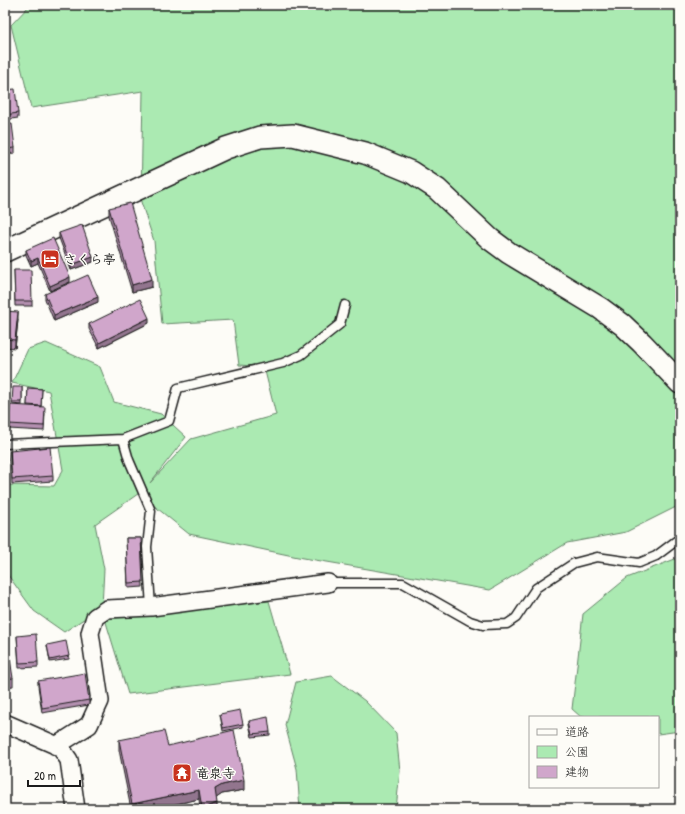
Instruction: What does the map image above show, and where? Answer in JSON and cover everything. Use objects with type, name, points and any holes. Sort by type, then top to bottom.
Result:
[{"type":"street","points":[[5,252],[226,148],[260,137],[293,135],[365,153],[411,172],[436,189],[490,239],[509,253],[600,308],[623,325],[680,383]]},
{"type":"street","points":[[56,746],[89,725],[100,701],[90,633],[95,616],[107,609],[151,607],[328,583]]},
{"type":"street","points":[[5,723],[60,747],[69,760],[76,809]]},
{"type":"lane","points":[[5,444],[123,439],[169,422],[178,388],[284,363],[302,355],[340,324],[345,305]]},
{"type":"lane","points":[[123,439],[129,460],[151,511],[147,547],[151,607]]},
{"type":"lane","points":[[328,583],[403,583],[470,621],[483,625],[507,624],[516,618],[536,588],[574,563],[597,557],[639,563],[656,556],[680,538]]},
{"type":"green space","points":[[30,5],[680,5],[680,505],[626,532],[567,543],[490,590],[298,557],[189,534],[147,500],[145,489],[95,524],[104,569],[102,607],[64,632],[34,611],[5,571],[5,485],[54,486],[63,470],[49,391],[12,383],[28,349],[46,343],[100,367],[114,402],[161,414],[186,437],[150,483],[191,439],[276,415],[264,367],[239,365],[233,320],[162,324],[154,241],[141,202],[143,91],[31,108],[11,25]]},
{"type":"green space","points":[[680,557],[680,731],[659,734],[659,716],[580,716],[572,709],[583,614],[627,578]]},
{"type":"green space","points":[[269,601],[290,674],[128,694],[105,619]]},
{"type":"green space","points":[[332,676],[365,701],[396,733],[400,771],[396,809],[300,809],[297,769],[285,725],[296,682]]},
{"type":"building","points":[[5,66],[8,80],[5,80]]},
{"type":"building","points":[[15,89],[18,113],[5,115],[5,90]]},
{"type":"building","points":[[12,124],[15,148],[5,149],[5,125]]},
{"type":"building","points":[[130,203],[152,279],[132,285],[109,208]]},
{"type":"building","points":[[82,225],[93,257],[71,265],[59,233]]},
{"type":"building","points":[[53,238],[70,277],[50,286],[38,258],[31,261],[26,250]]},
{"type":"building","points":[[14,270],[31,270],[32,301],[15,301]]},
{"type":"building","points":[[88,275],[98,297],[54,315],[45,294]]},
{"type":"building","points":[[140,299],[149,318],[99,343],[89,324]]},
{"type":"building","points":[[5,311],[18,312],[15,340],[5,339]]},
{"type":"building","points":[[13,387],[22,387],[22,402],[12,402]]},
{"type":"building","points":[[28,388],[42,389],[41,406],[27,405]]},
{"type":"building","points":[[10,405],[45,407],[44,426],[9,424]]},
{"type":"building","points":[[7,442],[8,461],[5,461],[5,443]]},
{"type":"building","points":[[50,447],[53,476],[12,479],[10,451]]},
{"type":"building","points":[[126,538],[141,538],[143,582],[128,583]]},
{"type":"building","points":[[36,634],[38,662],[19,663],[17,636]]},
{"type":"building","points":[[66,641],[69,656],[50,660],[47,645]]},
{"type":"building","points":[[5,652],[9,652],[13,678],[5,679]]},
{"type":"building","points":[[85,673],[89,700],[42,708],[38,681]]},
{"type":"building","points":[[240,710],[243,724],[223,728],[220,714]]},
{"type":"building","points":[[268,717],[270,732],[252,734],[249,721]]},
{"type":"building","name":"竜泉寺","points":[[234,730],[244,780],[222,785],[215,789],[217,803],[202,808],[199,790],[132,804],[119,740],[164,731],[168,746]]},
{"type":"place","name":"さくら亭","points":[[50,259]]},
{"type":"place","name":"竜泉寺","points":[[182,773]]}]
